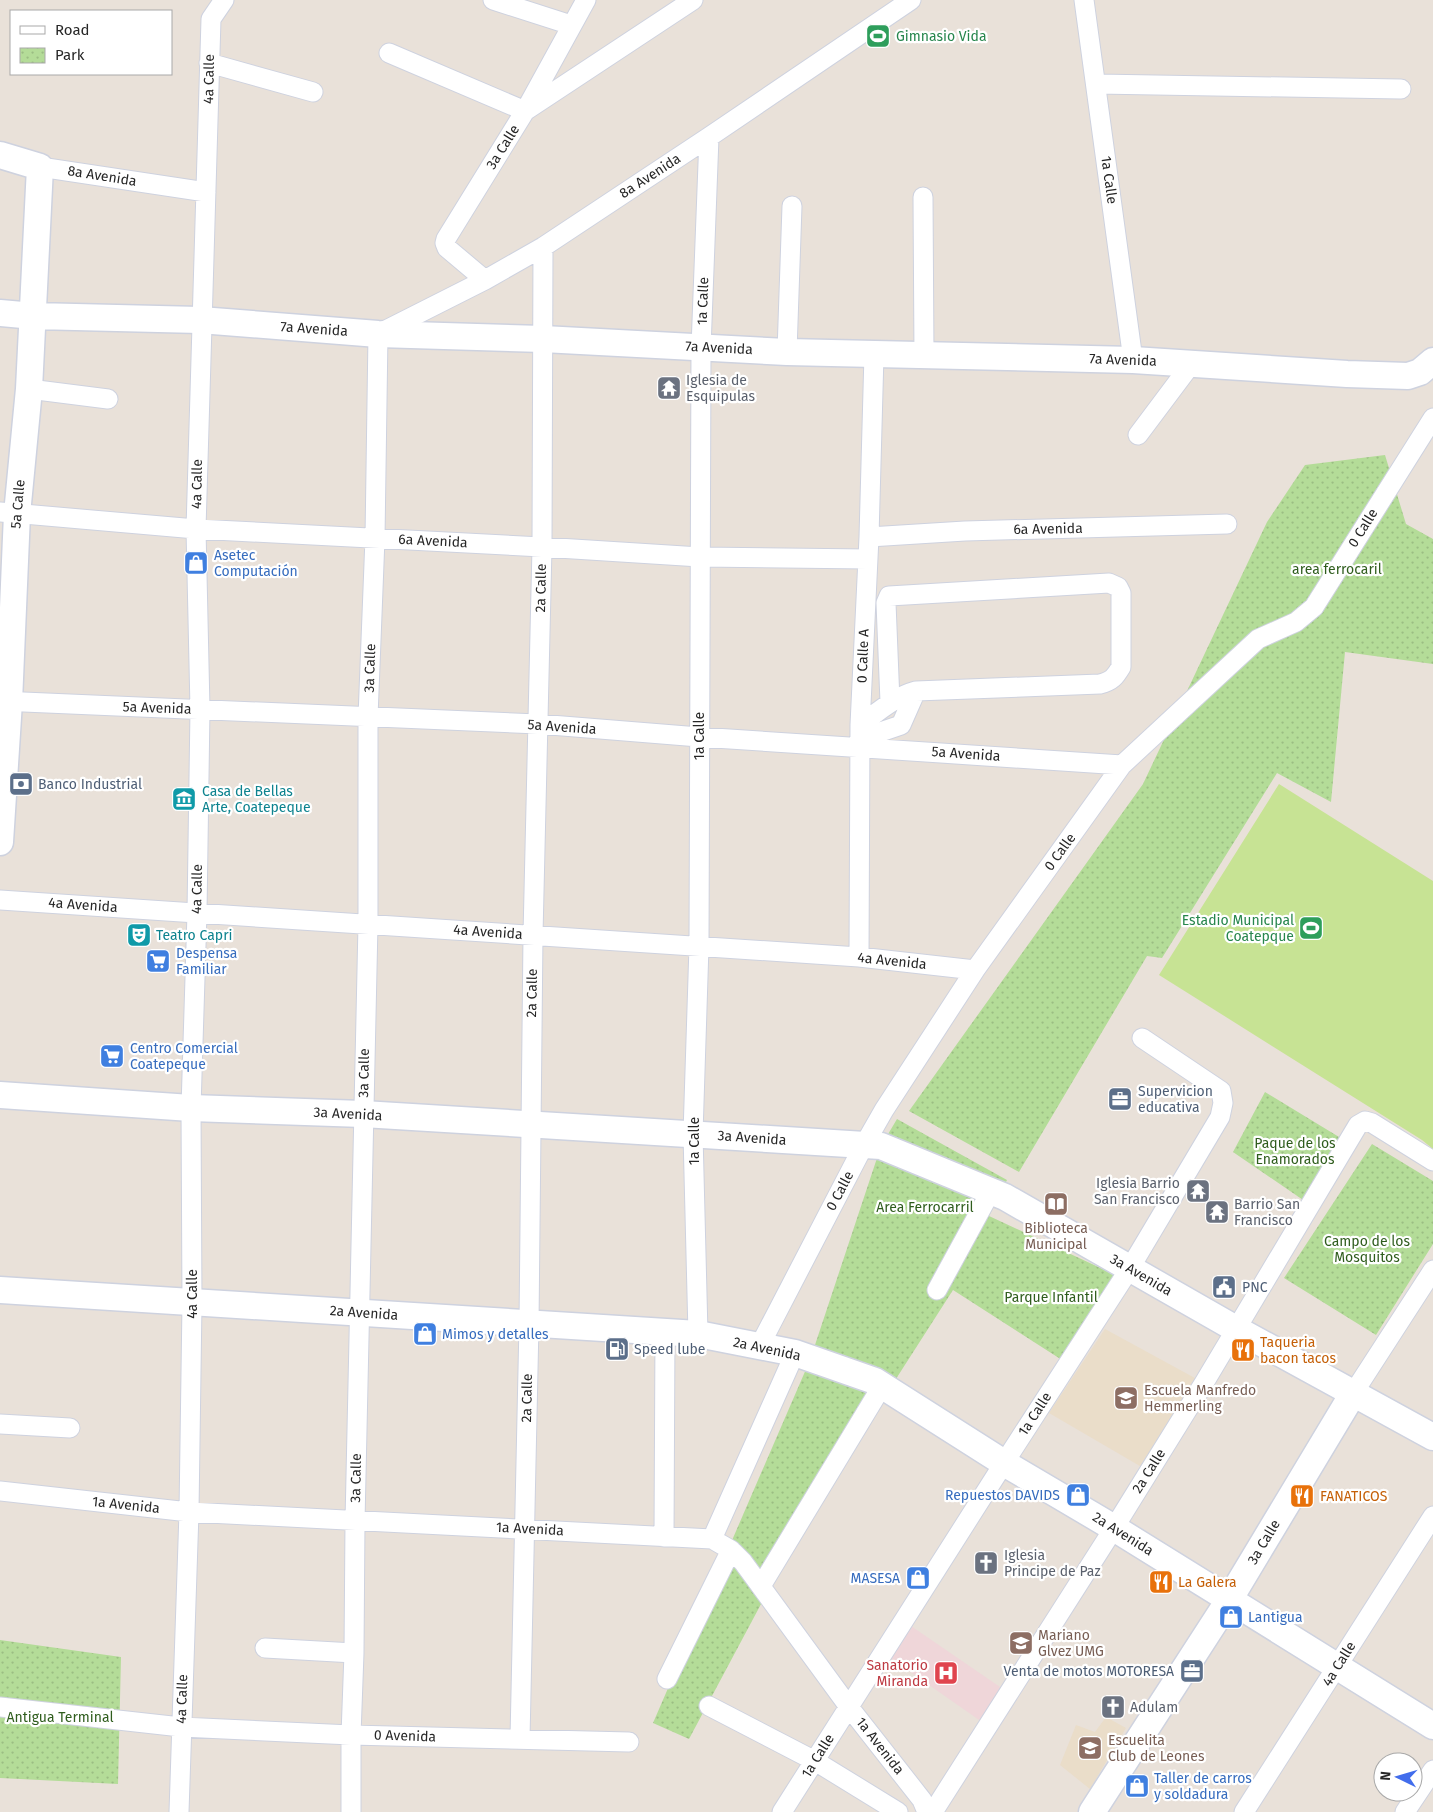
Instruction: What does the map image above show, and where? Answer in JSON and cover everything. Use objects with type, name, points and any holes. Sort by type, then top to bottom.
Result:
[{"type":"main road","name":"8a Avenida","points":[[0,155],[40,167]]},
{"type":"main road","name":"5a Calle","points":[[0,842],[5,702],[8,513],[29,389],[40,167]]},
{"type":"main road","name":"7a Avenida","points":[[0,313],[34,316],[200,320],[378,334],[543,339],[787,352],[1133,360],[1347,374],[1408,376],[1420,372],[1433,361]]},
{"type":"main road","name":"3a Avenida","points":[[0,1095],[191,1108],[363,1114],[881,1146],[1005,1197],[1433,1437]]},
{"type":"main road","name":"2a Avenida","points":[[0,1290],[698,1334],[795,1353],[875,1381],[1004,1463],[1114,1528],[1433,1726]]},
{"type":"main road","name":"3a Calle","points":[[1092,1812],[1229,1600],[1354,1392]]},
{"type":"street","name":"4a Calle","points":[[179,1812],[192,1303],[191,1108],[197,913],[200,709],[196,529],[200,320],[206,192],[210,19],[224,0]]},
{"type":"street","points":[[493,0],[571,25]]},
{"type":"street","name":"3a Calle","points":[[485,280],[446,248],[444,243],[525,111],[586,0]]},
{"type":"street","points":[[389,53],[525,111],[693,0]]},
{"type":"street","name":"8a Avenida","points":[[378,334],[485,280],[543,247],[911,0]]},
{"type":"street","name":"1a Calle","points":[[1084,0],[1097,84],[1133,360]]},
{"type":"street","points":[[209,63],[313,92]]},
{"type":"street","points":[[1097,84],[1401,89]]},
{"type":"street","name":"1a Calle","points":[[698,1334],[693,1134],[699,946],[701,348],[709,137]]},
{"type":"street","name":"8a Avenida","points":[[40,167],[206,192]]},
{"type":"street","points":[[923,196],[924,356]]},
{"type":"street","points":[[787,352],[792,206]]},
{"type":"street","name":"2a Calle","points":[[520,1740],[529,1324],[533,935],[542,547],[543,247]]},
{"type":"street","name":"3a Calle","points":[[351,1812],[355,1522],[368,924],[368,717],[375,538],[378,334]]},
{"type":"street","name":"0 Calle A","points":[[858,957],[860,737],[869,537],[874,354]]},
{"type":"street","points":[[1138,435],[1192,363]]},
{"type":"street","points":[[29,389],[108,399]]},
{"type":"street","name":"0 Calle","points":[[759,1347],[884,1110],[975,970],[1122,765],[1258,639],[1296,622],[1314,607],[1433,418]]},
{"type":"street","name":"6a Avenida","points":[[8,513],[196,529],[700,557],[868,559]]},
{"type":"street","name":"6a Avenida","points":[[869,537],[965,530],[1227,524]]},
{"type":"street","points":[[860,737],[890,702],[902,695],[916,691],[1100,684],[1111,681],[1121,667],[1121,593],[1118,587],[1109,583],[889,596],[886,603],[890,702]]},
{"type":"street","points":[[860,737],[900,725],[916,691]]},
{"type":"street","name":"5a Avenida","points":[[5,702],[538,724],[699,737],[860,737],[1122,765]]},
{"type":"street","name":"4a Avenida","points":[[0,900],[858,957],[975,970]]},
{"type":"street","name":"1a Calle","points":[[782,1812],[1130,1268],[1220,1117],[1223,1103],[1221,1091],[1142,1038]]},
{"type":"street","name":"2a Calle","points":[[933,1812],[1114,1528],[1358,1125],[1365,1121],[1372,1123],[1433,1162]]},
{"type":"street","points":[[937,1290],[991,1191]]},
{"type":"street","name":"3a Calle","points":[[1354,1392],[1433,1270]]},
{"type":"street","points":[[664,1537],[665,1332]]},
{"type":"street","points":[[712,1539],[795,1353]]},
{"type":"street","points":[[761,1586],[882,1386]]},
{"type":"street","points":[[0,1424],[70,1428]]},
{"type":"street","name":"1a Avenida","points":[[0,1490],[188,1512],[712,1539],[731,1550],[743,1562],[849,1707],[922,1800],[927,1812]]},
{"type":"street","name":"4a Calle","points":[[1244,1812],[1433,1516]]},
{"type":"street","points":[[668,1679],[731,1550]]},
{"type":"street","points":[[265,1648],[354,1652]]},
{"type":"street","points":[[709,1706],[815,1761],[898,1812]]},
{"type":"street","name":"0 Avenida","points":[[0,1707],[181,1727],[351,1735],[629,1742]]},
{"type":"street","points":[[1405,1812],[1433,1770]]},
{"type":"shaded area","name":"Escuela Manfredo Hemmerling","points":[[1105,1329],[1204,1383],[1145,1469],[1049,1413]]},
{"type":"shaded area","name":"Sanatorio Miranda","points":[[911,1626],[1003,1689],[982,1722],[889,1657]]},
{"type":"shaded area","name":"Escuelita Club de Leones","points":[[1106,1717],[1126,1728],[1090,1789],[1060,1765],[1076,1725],[1095,1732]]},
{"type":"green space","name":"area ferrocaril","points":[[1385,455],[1406,524],[1433,539],[1433,664],[1345,652],[1331,802],[1277,773],[1162,958],[1147,956],[1019,1172],[909,1111],[1143,784],[1267,522],[1305,465]]},
{"type":"green space","name":"Estadio Municipal Coatepque","points":[[1279,784],[1433,881],[1433,1149],[1422,1140],[1159,975]]},
{"type":"green space","name":"Paque de los Enamorados","points":[[1265,1092],[1344,1140],[1306,1202],[1233,1152]]},
{"type":"green space","name":"Area Ferrocarril","points":[[897,1119],[1007,1180],[989,1216],[1124,1279],[1062,1360],[953,1290],[808,1516],[689,1739],[653,1723],[810,1360],[881,1146]]},
{"type":"green space","name":"Campo de los Mosquitos","points":[[1372,1144],[1433,1181],[1433,1244],[1376,1335],[1284,1278]]},
{"type":"green space","name":"Antigua Terminal","points":[[0,1640],[121,1657],[118,1784],[0,1778]]},
{"type":"place","name":"Gimnasio Vida","points":[[878,36]]},
{"type":"place","name":"Iglesia de Esquipulas","points":[[669,388]]},
{"type":"place","name":"Asetec Computación","points":[[196,563]]},
{"type":"place","name":"Banco Industrial","points":[[21,784]]},
{"type":"place","name":"Casa de Bellas Arte, Coatepeque","points":[[184,799]]},
{"type":"place","name":"Estadio Municipal Coatepque","points":[[1311,928]]},
{"type":"place","name":"Teatro Capri","points":[[139,935]]},
{"type":"place","name":"Despensa Familiar","points":[[158,961]]},
{"type":"place","name":"Centro Comercial Coatepeque","points":[[112,1056]]},
{"type":"place","name":"Supervicion educativa","points":[[1120,1099]]},
{"type":"place","name":"Iglesia Barrio San Francisco","points":[[1198,1191]]},
{"type":"place","name":"Biblioteca Municipal","points":[[1056,1204]]},
{"type":"place","name":"Barrio San Francisco","points":[[1217,1212]]},
{"type":"place","name":"PNC","points":[[1224,1287]]},
{"type":"place","name":"Mimos y detalles","points":[[425,1334]]},
{"type":"place","name":"Speed lube","points":[[617,1349]]},
{"type":"place","name":"Taqueria bacon tacos","points":[[1243,1350]]},
{"type":"place","name":"Escuela Manfredo Hemmerling","points":[[1126,1398]]},
{"type":"place","name":"Repuestos DAVIDS","points":[[1078,1495]]},
{"type":"place","name":"FANATICOS","points":[[1302,1496]]},
{"type":"place","name":"Iglesia Principe de Paz","points":[[986,1563]]},
{"type":"place","name":"MASESA","points":[[918,1578]]},
{"type":"place","name":"La Galera","points":[[1161,1582]]},
{"type":"place","name":"Lantigua","points":[[1231,1617]]},
{"type":"place","name":"Mariano Glvez UMG","points":[[1021,1643]]},
{"type":"place","name":"Venta de motos MOTORESA","points":[[1192,1671]]},
{"type":"place","name":"Sanatorio Miranda","points":[[946,1673]]},
{"type":"place","name":"Adulam","points":[[1113,1707]]},
{"type":"place","name":"Escuelita Club de Leones","points":[[1090,1748]]},
{"type":"place","name":"Taller de carros y soldadura","points":[[1137,1786]]},
{"type":"park label","name":"Parque Infantil","points":[[1051,1297]]}]
